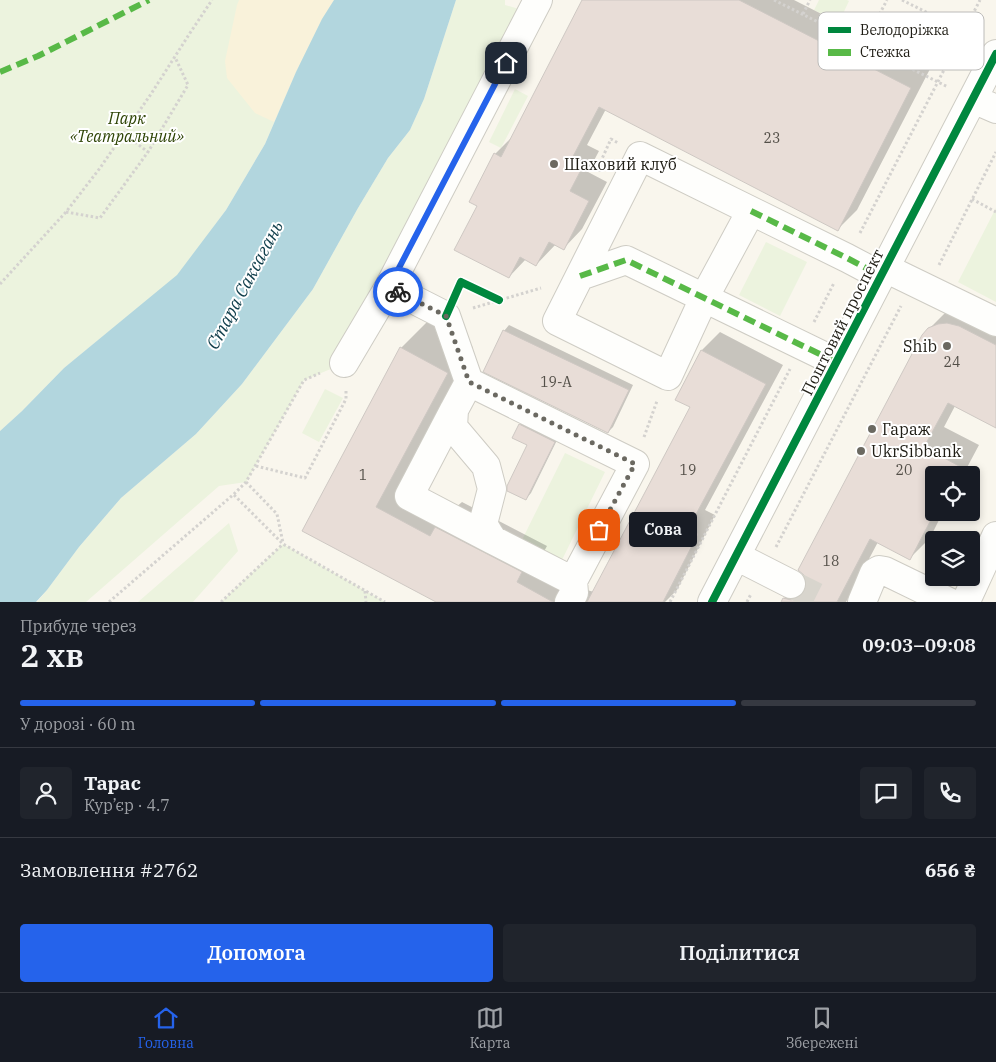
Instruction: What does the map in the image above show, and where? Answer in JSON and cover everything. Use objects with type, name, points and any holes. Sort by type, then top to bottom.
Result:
[{"type":"street","points":[[344,363],[389,287],[538,0]]},
{"type":"street","name":"Поштовий проспект","points":[[712,602],[883,272],[984,104],[996,54]]},
{"type":"street","points":[[751,211],[704,298],[668,376],[558,322],[640,156],[847,258],[927,289],[996,322]]},
{"type":"street","points":[[580,276],[626,260],[836,362]]},
{"type":"street","points":[[389,287],[446,316],[469,382],[635,464],[571,591],[493,540],[409,496],[469,382]]},
{"type":"street","points":[[454,410],[453,427],[486,466],[492,489],[483,524],[493,540]]},
{"type":"street","points":[[964,602],[996,536]]},
{"type":"street","points":[[736,556],[791,584]]},
{"type":"street","points":[[862,602],[874,573],[879,570],[885,571],[949,602]]},
{"type":"path","points":[[0,284],[66,212],[100,168],[212,0]]},
{"type":"path","points":[[774,0],[818,22]]},
{"type":"path","points":[[803,14],[810,0]]},
{"type":"path","points":[[881,12],[887,0]]},
{"type":"path","points":[[902,0],[926,12]]},
{"type":"path","points":[[974,12],[980,0]]},
{"type":"path","points":[[66,212],[100,218],[148,152],[188,85],[175,57]]},
{"type":"path","points":[[913,70],[984,104]]},
{"type":"path","points":[[670,602],[944,70]]},
{"type":"path","points":[[123,133],[148,152]]},
{"type":"path","points":[[747,602],[903,301],[927,289],[996,152]]},
{"type":"path","points":[[972,199],[996,212]]},
{"type":"path","points":[[468,309],[495,298],[580,276]]},
{"type":"path","points":[[635,464],[659,395],[668,376]]},
{"type":"path","points":[[109,602],[246,482],[304,380]]},
{"type":"path","points":[[256,466],[305,478],[346,399]]},
{"type":"path","points":[[246,482],[277,514],[283,544]]},
{"type":"path","points":[[234,494],[283,544],[385,602]]},
{"type":"path","points":[[221,602],[283,544]]},
{"type":"path","points":[[365,590],[366,602]]},
{"type":"green space","name":"Парк «Театральний»","points":[[0,0],[334,0],[296,72],[265,144],[226,210],[177,276],[64,368],[0,431]]},
{"type":"green space","points":[[456,0],[505,0],[505,5],[519,9],[338,366],[304,380],[246,482],[219,486],[86,602],[37,602],[79,547],[121,498],[196,434],[242,384],[313,289],[388,158],[410,130],[424,99]]},
{"type":"green space","points":[[819,0],[849,1],[844,12],[818,12],[814,10]]},
{"type":"green space","points":[[515,89],[528,96],[501,148],[489,142]]},
{"type":"green space","points":[[996,208],[996,302],[958,282]]},
{"type":"green space","points":[[766,242],[807,262],[780,316],[739,295]]},
{"type":"green space","points":[[325,389],[343,398],[319,442],[302,433]]},
{"type":"green space","points":[[565,453],[605,472],[560,564],[520,544]]},
{"type":"green space","points":[[229,523],[238,551],[193,602],[138,602]]},
{"type":"green space","points":[[283,544],[385,602],[221,602]]},
{"type":"sand","points":[[239,0],[334,0],[322,19],[274,122],[255,113],[227,78],[225,61]]},
{"type":"water","name":"Стара Саксагань","points":[[334,0],[456,0],[424,99],[410,130],[388,158],[313,289],[242,384],[196,434],[121,498],[79,547],[36,602],[0,602],[0,431],[64,368],[177,275],[226,210],[265,144],[296,72],[322,19]]},
{"type":"building","points":[[582,0],[739,0],[818,40],[818,70],[876,70],[911,88],[838,231],[599,107],[569,164],[581,170],[570,191],[589,201],[564,250],[549,242],[536,266],[520,257],[509,278],[454,250],[477,206],[469,202],[494,153],[501,157]]},
{"type":"building","points":[[947,323],[959,326],[996,345],[996,428],[948,403],[924,447],[959,466],[925,466],[925,521],[930,521],[910,560],[870,539],[837,602],[781,602],[783,598],[791,600],[799,597],[805,591],[807,583],[804,575],[798,570],[922,335],[928,328]]},
{"type":"building","points":[[503,330],[629,390],[608,433],[483,372]]},
{"type":"building","points":[[400,347],[448,373],[376,507],[430,536],[435,527],[522,572],[517,582],[553,602],[436,602],[302,531]]},
{"type":"building","points":[[701,350],[766,384],[688,529],[698,534],[663,602],[587,602],[690,407],[675,400]]},
{"type":"building","points":[[519,424],[555,442],[526,500],[507,491],[507,486],[527,445],[512,438]]},
{"type":"tunnel","points":[[791,584],[827,602]]},
{"type":"marked path","points":[[0,72],[38,56],[149,0]]},
{"type":"marked path","points":[[751,211],[881,276]]},
{"type":"marked path","points":[[580,276],[626,260],[836,362]]},
{"type":"cycle path","points":[[712,602],[996,54]]},
{"type":"cycle path","points":[[446,316],[461,282],[499,300]]},
{"type":"way so far","points":[[398,292],[446,316],[469,382],[635,464],[599,530]]},
{"type":"place","name":"Шаховий клуб","points":[[554,164]]},
{"type":"place","name":"Shib","points":[[947,346]]},
{"type":"place","name":"Гараж","points":[[872,429]]},
{"type":"place","name":"UkrSibbank","points":[[861,451]]},
{"type":"place","name":"Сова","points":[[599,530]]},
{"type":"route","points":[[398,292],[389,287],[506,63]]}]
